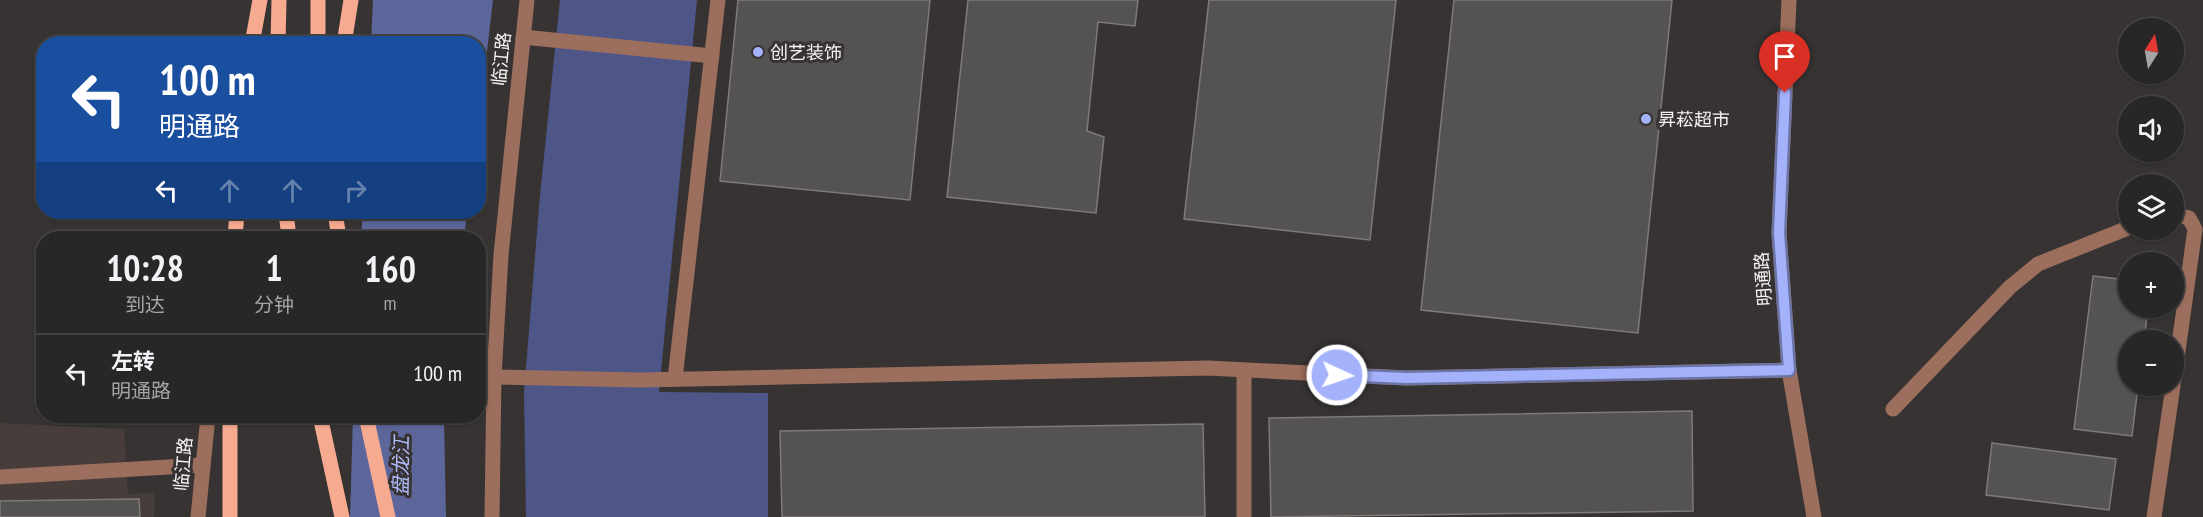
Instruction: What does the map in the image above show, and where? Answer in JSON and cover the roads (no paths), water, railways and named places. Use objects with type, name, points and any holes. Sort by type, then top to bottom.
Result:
[{"type":"main road","points":[[253,36],[260,0]]},
{"type":"main road","points":[[278,36],[279,0]]},
{"type":"main road","points":[[318,0],[318,36]]},
{"type":"main road","points":[[345,36],[351,0]]},
{"type":"main road","points":[[230,423],[230,517]]},
{"type":"main road","points":[[322,423],[342,517]]},
{"type":"main road","points":[[368,423],[388,517]]},
{"type":"street","name":"临江路","points":[[492,517],[494,378],[501,255],[526,0]]},
{"type":"street","points":[[675,379],[718,0]]},
{"type":"street","name":"明通路","points":[[1789,0],[1779,233],[1789,370],[1814,517]]},
{"type":"street","points":[[523,37],[712,56]]},
{"type":"street","points":[[2181,330],[2195,229],[2189,218],[2184,217]]},
{"type":"street","points":[[1893,409],[2010,286],[2038,264],[2118,232]]},
{"type":"street","points":[[494,378],[675,379],[1196,369],[1407,378],[1789,370]]},
{"type":"street","points":[[1244,370],[1245,517]]},
{"type":"street","points":[[2154,517],[2172,396]]},
{"type":"street","name":"临江路","points":[[198,517],[207,423]]},
{"type":"street","points":[[0,477],[202,465]]},
{"type":"water","points":[[373,0],[493,0],[486,60],[486,36],[371,36]]},
{"type":"water","points":[[362,219],[466,219],[465,231],[362,231]]},
{"type":"water","name":"盘龙江","points":[[353,423],[444,423],[446,517],[350,517]]},
{"type":"place","name":"创艺装饰","points":[[758,52]]},
{"type":"place","name":"昇菘超市","points":[[1646,119]]}]
